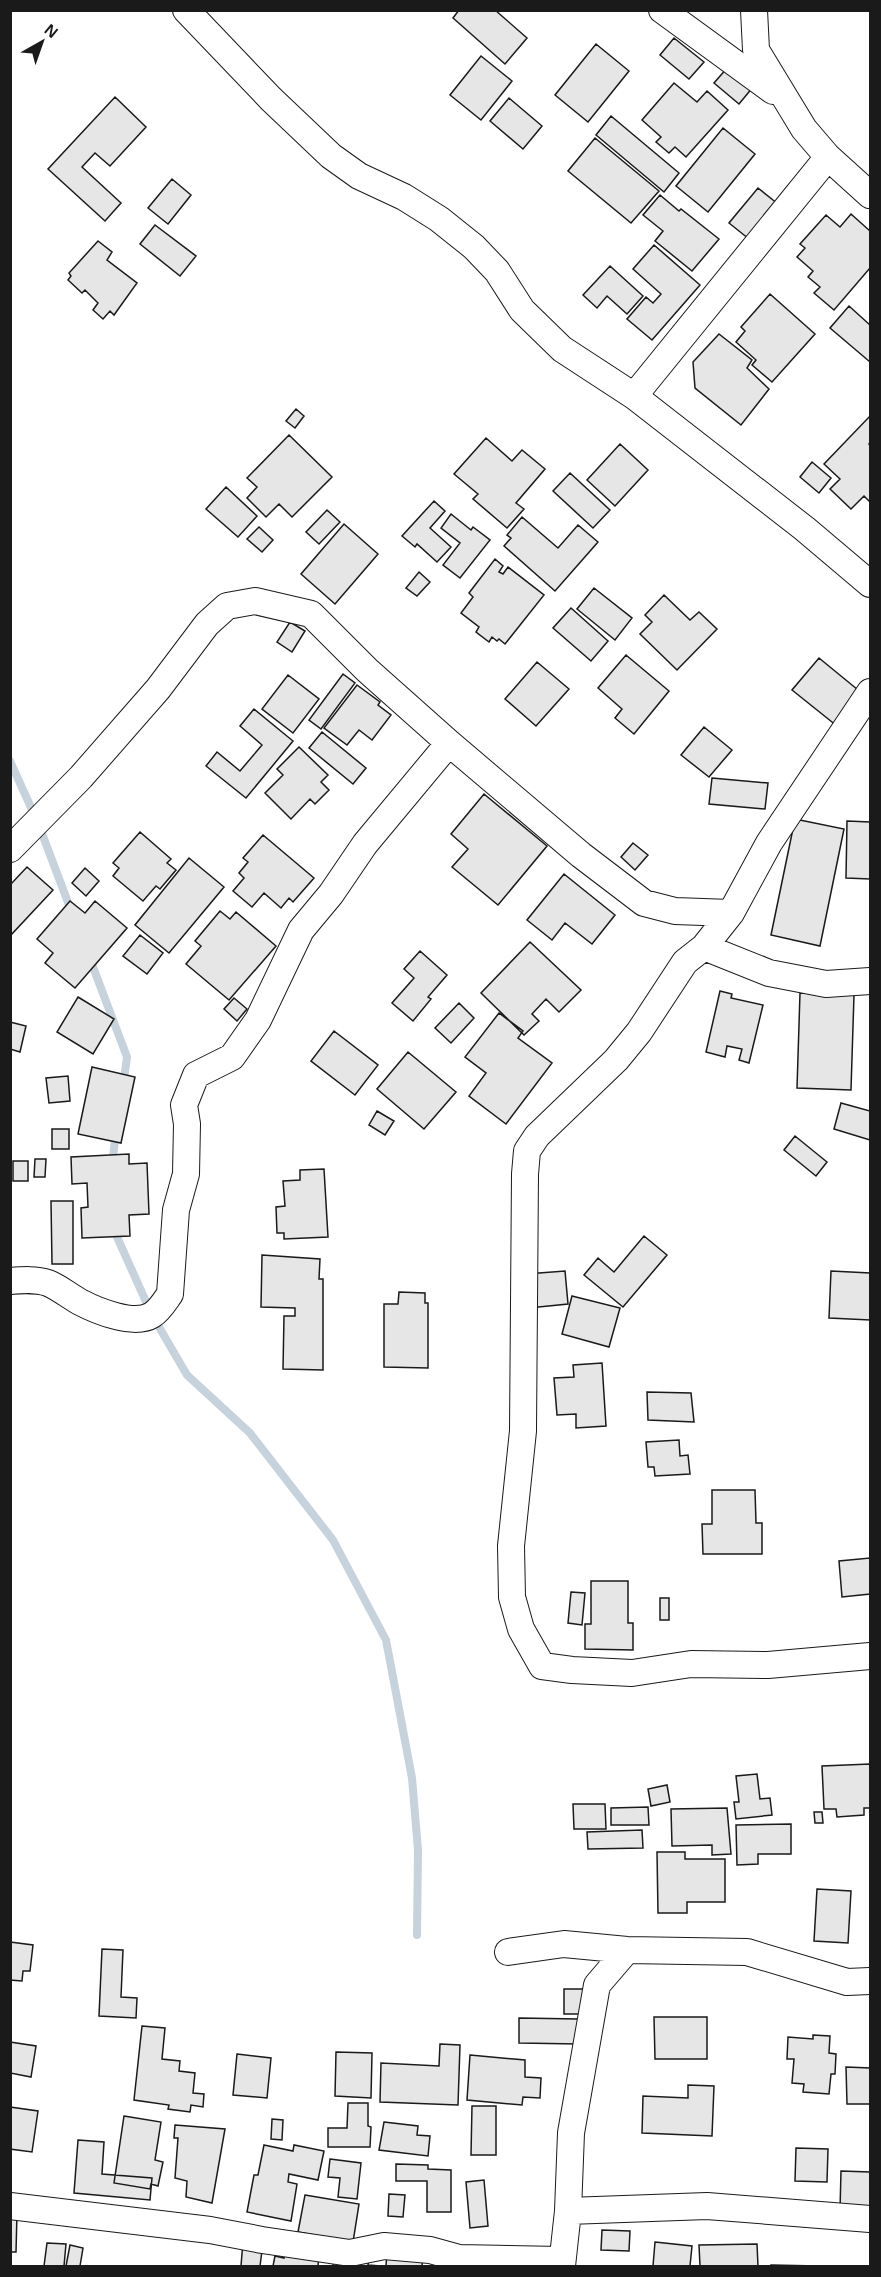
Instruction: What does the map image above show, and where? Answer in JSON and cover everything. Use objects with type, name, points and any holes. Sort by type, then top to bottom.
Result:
[{"type":"street","points":[[186,10],[204,20],[271,99],[322,148],[359,176],[404,197],[448,226],[474,247],[497,272],[522,310],[562,349],[634,396],[805,529],[870,584]]},
{"type":"street","points":[[662,10],[790,104]]},
{"type":"street","points":[[754,10],[756,50],[763,64],[804,129],[828,157],[870,195]]},
{"type":"street","points":[[634,396],[828,157]]},
{"type":"street","points":[[10,849],[81,777],[151,698],[207,624],[227,606],[255,601],[311,614],[367,670],[449,743],[581,855],[644,903],[675,910],[731,913]]},
{"type":"street","points":[[870,692],[769,843],[731,913],[704,947],[686,962],[639,1032],[616,1060],[537,1136],[527,1151],[523,1431],[511,1546],[512,1597],[521,1629],[542,1665],[572,1670],[632,1673],[691,1664],[768,1665],[870,1656]]},
{"type":"street","points":[[10,1281],[34,1280],[47,1283],[80,1302],[120,1318],[141,1319],[152,1315],[162,1305],[170,1294],[176,1210],[186,1174],[187,1124],[184,1105],[196,1076],[232,1057],[258,1020],[301,930],[331,894],[364,844],[449,743]]},
{"type":"street","points":[[704,947],[770,973],[826,984],[870,981]]},
{"type":"street","points":[[508,1952],[564,1944],[627,1950],[747,1952],[846,1982],[870,1981]]},
{"type":"street","points":[[10,2206],[210,2230],[350,2253],[384,2246],[430,2250],[459,2258],[562,2263],[568,2211],[573,2121],[597,1985],[627,1950]]},
{"type":"street","points":[[568,2211],[707,2206],[870,2219]]},
{"type":"building","points":[[459,10],[495,10],[527,38],[505,64],[453,18]]},
{"type":"building","points":[[674,38],[704,62],[689,79],[660,55]]},
{"type":"building","points":[[596,44],[629,71],[588,122],[555,95]]},
{"type":"building","points":[[481,56],[512,81],[481,120],[450,95]]},
{"type":"building","points":[[728,67],[753,87],[739,104],[714,83]]},
{"type":"building","points":[[674,83],[697,102],[707,91],[728,110],[686,157],[675,147],[669,153],[656,142],[661,137],[642,120]]},
{"type":"building","points":[[115,97],[146,127],[110,166],[95,153],[82,167],[121,203],[105,221],[48,169]]},
{"type":"building","points":[[509,98],[542,126],[523,149],[490,121]]},
{"type":"building","points":[[611,116],[679,173],[664,192],[596,135]]},
{"type":"building","points":[[723,128],[755,154],[708,212],[676,186]]},
{"type":"building","points":[[595,138],[659,191],[631,223],[568,171]]},
{"type":"building","points":[[172,179],[191,195],[168,224],[148,208]]},
{"type":"building","points":[[758,188],[778,204],[749,239],[729,223]]},
{"type":"building","points":[[660,195],[719,239],[692,271],[655,241],[663,231],[643,215]]},
{"type":"building","points":[[851,214],[870,231],[870,268],[834,310],[814,293],[820,287],[808,277],[813,271],[797,257],[805,248],[800,244],[826,215],[840,227]]},
{"type":"building","points":[[155,225],[196,256],[180,276],[140,244]]},
{"type":"building","points":[[98,241],[112,252],[107,260],[137,283],[114,315],[110,311],[103,319],[93,310],[98,303],[85,290],[82,293],[68,280],[71,276],[69,273]]},
{"type":"building","points":[[654,245],[700,285],[652,340],[627,319],[646,297],[653,303],[661,294],[633,269]]},
{"type":"building","points":[[610,266],[643,296],[627,314],[607,296],[597,308],[583,295]]},
{"type":"building","points":[[770,294],[815,334],[772,382],[752,365],[756,360],[736,342],[745,331],[741,327]]},
{"type":"building","points":[[849,306],[870,325],[870,362],[830,328]]},
{"type":"building","points":[[719,334],[752,360],[747,368],[769,389],[741,425],[695,388],[693,362]]},
{"type":"building","points":[[296,409],[304,416],[295,428],[286,421]]},
{"type":"building","points":[[870,416],[870,502],[864,496],[851,509],[830,489],[840,479],[824,464]]},
{"type":"building","points":[[289,435],[332,477],[292,517],[279,504],[266,517],[247,498],[257,487],[247,478]]},
{"type":"building","points":[[486,438],[512,461],[522,450],[545,469],[516,503],[524,509],[507,528],[473,499],[478,494],[454,474]]},
{"type":"building","points":[[620,444],[648,470],[615,506],[587,480]]},
{"type":"building","points":[[812,462],[831,478],[819,493],[800,477]]},
{"type":"building","points":[[570,473],[610,510],[593,528],[553,491]]},
{"type":"building","points":[[226,487],[257,516],[238,537],[206,509]]},
{"type":"building","points":[[434,501],[445,511],[430,528],[451,547],[437,562],[417,544],[415,547],[402,536]]},
{"type":"building","points":[[327,510],[340,522],[319,544],[306,532]]},
{"type":"building","points":[[451,514],[471,530],[473,527],[490,540],[460,578],[443,565],[460,543],[441,528]]},
{"type":"building","points":[[522,517],[558,548],[578,525],[598,542],[555,591],[504,546],[511,538],[507,535]]},
{"type":"building","points":[[344,524],[378,554],[335,604],[301,574]]},
{"type":"building","points":[[259,527],[273,540],[262,552],[247,539]]},
{"type":"building","points":[[495,559],[503,566],[499,572],[503,574],[508,567],[544,595],[505,644],[492,637],[489,642],[476,632],[479,627],[461,613],[473,597],[469,593]]},
{"type":"building","points":[[419,572],[430,582],[417,596],[406,588]]},
{"type":"building","points":[[594,588],[632,618],[615,640],[577,609]]},
{"type":"building","points":[[664,595],[690,620],[699,612],[717,629],[677,670],[640,634],[652,622],[645,615]]},
{"type":"building","points":[[571,608],[608,641],[591,661],[553,628]]},
{"type":"building","points":[[290,622],[305,631],[292,652],[277,642]]},
{"type":"building","points":[[626,655],[669,691],[634,734],[615,718],[622,709],[598,688]]},
{"type":"building","points":[[819,658],[863,694],[837,726],[792,690]]},
{"type":"building","points":[[537,662],[569,689],[536,726],[505,699]]},
{"type":"building","points":[[343,674],[355,683],[321,729],[309,720]]},
{"type":"building","points":[[288,675],[319,699],[293,733],[262,709]]},
{"type":"building","points":[[357,685],[380,702],[378,705],[391,715],[372,740],[359,730],[347,745],[324,728]]},
{"type":"building","points":[[254,709],[293,741],[246,798],[206,766],[217,752],[240,771],[262,745],[240,726]]},
{"type":"building","points":[[704,727],[732,750],[709,777],[681,755]]},
{"type":"building","points":[[322,732],[366,768],[353,784],[309,748]]},
{"type":"building","points":[[299,747],[328,775],[321,782],[329,790],[315,804],[310,799],[291,819],[265,793],[283,775],[277,769]]},
{"type":"building","points":[[712,778],[768,783],[765,809],[709,804]]},
{"type":"building","points":[[484,794],[547,846],[498,905],[452,867],[468,849],[451,834]]},
{"type":"building","points":[[795,819],[844,829],[820,946],[771,935]]},
{"type":"building","points":[[847,821],[870,822],[870,879],[846,878]]},
{"type":"building","points":[[140,832],[171,859],[167,863],[176,870],[160,889],[156,886],[143,901],[113,876],[119,868],[113,863]]},
{"type":"building","points":[[263,835],[314,878],[293,902],[289,898],[281,908],[264,893],[252,907],[233,891],[244,878],[239,873],[248,862],[243,858]]},
{"type":"building","points":[[633,843],[648,855],[635,870],[621,857]]},
{"type":"building","points":[[189,858],[224,887],[169,953],[135,925]]},
{"type":"building","points":[[27,867],[53,890],[10,936],[10,885]]},
{"type":"building","points":[[85,868],[99,881],[86,896],[72,883]]},
{"type":"building","points":[[564,874],[615,915],[592,944],[565,923],[552,940],[527,920]]},
{"type":"building","points":[[70,901],[85,913],[95,901],[127,928],[75,988],[45,963],[53,953],[37,939]]},
{"type":"building","points":[[220,911],[230,919],[236,912],[276,946],[229,1000],[186,964],[201,946],[195,941]]},
{"type":"building","points":[[140,935],[163,953],[147,974],[123,956]]},
{"type":"building","points":[[530,942],[581,990],[559,1012],[546,999],[532,1014],[539,1021],[524,1035],[481,993]]},
{"type":"building","points":[[420,951],[447,975],[428,997],[431,999],[413,1021],[392,1003],[414,978],[404,969]]},
{"type":"building","points":[[720,991],[732,994],[731,998],[763,1005],[749,1063],[739,1060],[742,1049],[727,1046],[725,1057],[706,1052]]},
{"type":"building","points":[[800,993],[854,995],[851,1090],[797,1088]]},
{"type":"building","points":[[78,997],[114,1019],[93,1054],[57,1032]]},
{"type":"building","points":[[234,998],[247,1009],[237,1021],[224,1009]]},
{"type":"building","points":[[459,1003],[474,1018],[451,1043],[435,1028]]},
{"type":"building","points":[[499,1013],[523,1031],[518,1038],[552,1063],[506,1124],[469,1096],[486,1073],[465,1057]]},
{"type":"building","points":[[10,1022],[26,1026],[20,1052],[10,1049]]},
{"type":"building","points":[[334,1031],[378,1065],[355,1095],[311,1061]]},
{"type":"building","points":[[408,1052],[456,1092],[424,1129],[377,1089]]},
{"type":"building","points":[[92,1067],[135,1077],[121,1143],[78,1134]]},
{"type":"building","points":[[68,1076],[70,1101],[49,1103],[46,1078]]},
{"type":"building","points":[[841,1103],[870,1111],[870,1140],[834,1129]]},
{"type":"building","points":[[377,1111],[394,1121],[385,1135],[369,1125]]},
{"type":"building","points":[[52,1129],[69,1129],[69,1149],[52,1149]]},
{"type":"building","points":[[795,1136],[827,1162],[816,1176],[784,1150]]},
{"type":"building","points":[[129,1154],[129,1164],[147,1163],[149,1214],[129,1215],[130,1236],[82,1238],[81,1208],[88,1207],[87,1183],[72,1184],[71,1157]]},
{"type":"building","points":[[35,1159],[46,1159],[45,1177],[34,1177]]},
{"type":"building","points":[[13,1161],[28,1161],[28,1181],[13,1181]]},
{"type":"building","points":[[324,1169],[328,1237],[284,1239],[284,1233],[277,1233],[276,1207],[285,1206],[283,1181],[300,1180],[300,1170]]},
{"type":"building","points":[[51,1201],[73,1201],[73,1264],[52,1264]]},
{"type":"building","points":[[644,1236],[667,1255],[623,1307],[584,1275],[598,1258],[614,1272]]},
{"type":"building","points":[[262,1255],[320,1259],[319,1279],[323,1279],[323,1370],[283,1369],[284,1316],[295,1316],[295,1308],[261,1307]]},
{"type":"building","points":[[565,1271],[568,1304],[529,1308],[526,1274]]},
{"type":"building","points":[[831,1271],[870,1273],[870,1320],[829,1318]]},
{"type":"building","points":[[399,1292],[425,1293],[425,1303],[428,1303],[428,1368],[384,1367],[384,1304],[398,1304]]},
{"type":"building","points":[[572,1296],[620,1308],[609,1347],[562,1334]]},
{"type":"building","points":[[602,1363],[606,1426],[576,1428],[576,1414],[557,1415],[554,1378],[574,1377],[573,1365]]},
{"type":"building","points":[[647,1392],[691,1393],[694,1422],[648,1420]]},
{"type":"building","points":[[679,1440],[680,1456],[688,1455],[690,1474],[655,1476],[654,1467],[648,1467],[646,1442]]},
{"type":"building","points":[[712,1490],[755,1490],[756,1523],[762,1523],[762,1554],[703,1554],[702,1524],[712,1524]]},
{"type":"building","points":[[870,1558],[870,1594],[842,1597],[839,1561]]},
{"type":"building","points":[[591,1581],[628,1581],[628,1623],[633,1623],[633,1650],[585,1649],[585,1624],[591,1624]]},
{"type":"building","points":[[571,1592],[585,1593],[582,1625],[568,1623]]},
{"type":"building","points":[[660,1598],[669,1598],[669,1620],[660,1620]]},
{"type":"building","points":[[870,1764],[870,1808],[864,1808],[864,1815],[837,1817],[836,1809],[824,1809],[822,1766]]},
{"type":"building","points":[[757,1774],[760,1799],[770,1798],[772,1815],[736,1819],[734,1802],[739,1802],[736,1776]]},
{"type":"building","points":[[667,1785],[670,1802],[651,1806],[648,1789]]},
{"type":"building","points":[[573,1804],[605,1804],[606,1829],[574,1829]]},
{"type":"building","points":[[648,1807],[649,1825],[611,1825],[611,1808]]},
{"type":"building","points":[[727,1808],[731,1854],[712,1855],[712,1845],[672,1846],[671,1809]]},
{"type":"building","points":[[814,1812],[822,1812],[823,1823],[815,1823]]},
{"type":"building","points":[[791,1824],[791,1854],[758,1854],[758,1864],[737,1865],[736,1825]]},
{"type":"building","points":[[642,1830],[643,1848],[588,1849],[587,1832]]},
{"type":"building","points":[[657,1852],[685,1852],[685,1859],[725,1859],[725,1902],[687,1902],[687,1913],[658,1913]]},
{"type":"building","points":[[817,1889],[851,1891],[848,1943],[814,1941]]},
{"type":"building","points":[[10,1942],[33,1945],[30,1971],[23,1971],[22,1981],[10,1980]]},
{"type":"building","points":[[102,1949],[123,1950],[121,1997],[137,1998],[136,2018],[99,2016]]},
{"type":"building","points":[[564,1989],[584,1989],[583,2014],[564,2014]]},
{"type":"building","points":[[654,2017],[707,2017],[707,2059],[655,2059]]},
{"type":"building","points":[[519,2018],[578,2019],[578,2044],[519,2043]]},
{"type":"building","points":[[142,2026],[165,2028],[162,2059],[180,2061],[179,2071],[195,2073],[193,2093],[204,2094],[203,2107],[191,2105],[190,2112],[168,2109],[169,2105],[134,2100]]},
{"type":"building","points":[[813,2035],[830,2036],[829,2053],[836,2054],[835,2074],[831,2074],[829,2094],[803,2092],[804,2084],[792,2083],[794,2059],[787,2059],[788,2037],[813,2039]]},
{"type":"building","points":[[10,2042],[36,2046],[31,2077],[10,2073]]},
{"type":"building","points":[[440,2044],[460,2045],[458,2105],[380,2102],[381,2063],[439,2066]]},
{"type":"building","points":[[336,2052],[372,2053],[371,2098],[335,2096]]},
{"type":"building","points":[[237,2054],[271,2058],[267,2098],[233,2095]]},
{"type":"building","points":[[470,2055],[525,2060],[525,2077],[541,2078],[540,2098],[523,2097],[522,2105],[467,2100]]},
{"type":"building","points":[[846,2067],[870,2068],[870,2104],[847,2104]]},
{"type":"building","points":[[688,2085],[714,2086],[712,2136],[642,2133],[643,2096],[688,2098]]},
{"type":"building","points":[[348,2103],[368,2103],[368,2126],[371,2127],[370,2147],[328,2147],[328,2128],[347,2128]]},
{"type":"building","points":[[472,2106],[496,2106],[496,2155],[471,2155]]},
{"type":"building","points":[[10,2107],[38,2111],[32,2152],[10,2149]]},
{"type":"building","points":[[124,2116],[161,2122],[155,2160],[163,2162],[158,2186],[151,2184],[150,2189],[114,2183]]},
{"type":"building","points":[[272,2119],[283,2120],[282,2140],[271,2139]]},
{"type":"building","points":[[384,2122],[418,2126],[417,2135],[430,2136],[428,2156],[379,2150]]},
{"type":"building","points":[[175,2125],[225,2129],[212,2203],[186,2197],[187,2181],[175,2178],[178,2138],[174,2138]]},
{"type":"building","points":[[78,2140],[104,2142],[102,2174],[152,2178],[150,2200],[74,2193]]},
{"type":"building","points":[[264,2145],[293,2151],[294,2145],[324,2151],[318,2180],[289,2174],[288,2182],[297,2184],[291,2221],[247,2212],[254,2175],[258,2175]]},
{"type":"building","points":[[796,2148],[828,2149],[827,2182],[795,2181]]},
{"type":"building","points":[[330,2159],[361,2163],[357,2199],[338,2197],[340,2178],[328,2177]]},
{"type":"building","points":[[396,2164],[428,2165],[428,2169],[451,2170],[451,2212],[427,2212],[427,2181],[396,2181]]},
{"type":"building","points":[[841,2171],[870,2172],[870,2211],[840,2210]]},
{"type":"building","points":[[484,2180],[488,2226],[470,2228],[466,2182]]},
{"type":"building","points":[[389,2194],[405,2195],[403,2217],[388,2216]]},
{"type":"building","points":[[305,2195],[359,2204],[353,2242],[298,2232]]},
{"type":"building","points":[[10,2213],[17,2213],[16,2252],[10,2252]]},
{"type":"building","points":[[602,2230],[630,2231],[629,2251],[601,2250]]},
{"type":"building","points":[[243,2241],[263,2243],[260,2266],[241,2266]]},
{"type":"building","points":[[655,2242],[692,2246],[690,2266],[653,2266]]},
{"type":"building","points":[[47,2243],[66,2244],[64,2266],[44,2266]]},
{"type":"building","points":[[757,2244],[758,2266],[700,2266],[699,2245]]},
{"type":"building","points":[[70,2245],[83,2248],[80,2266],[66,2266]]},
{"type":"building","points":[[286,2248],[319,2254],[318,2266],[273,2266],[275,2256],[284,2258]]},
{"type":"building","points":[[387,2251],[423,2254],[422,2266],[386,2266]]},
{"type":"building","points":[[334,2256],[369,2258],[368,2265],[381,2266],[333,2266]]},
{"type":"building","points":[[771,2265],[819,2266],[771,2266]]},
{"type":"waterway","points":[[10,761],[38,823],[72,913]]},
{"type":"waterway","points":[[90,959],[127,1057],[123,1086]]},
{"type":"waterway","points":[[112,1166],[116,1131]]},
{"type":"waterway","points":[[113,1228],[152,1315],[187,1375],[250,1433],[333,1540],[386,1640],[412,1778],[418,1850],[417,1935]]}]
